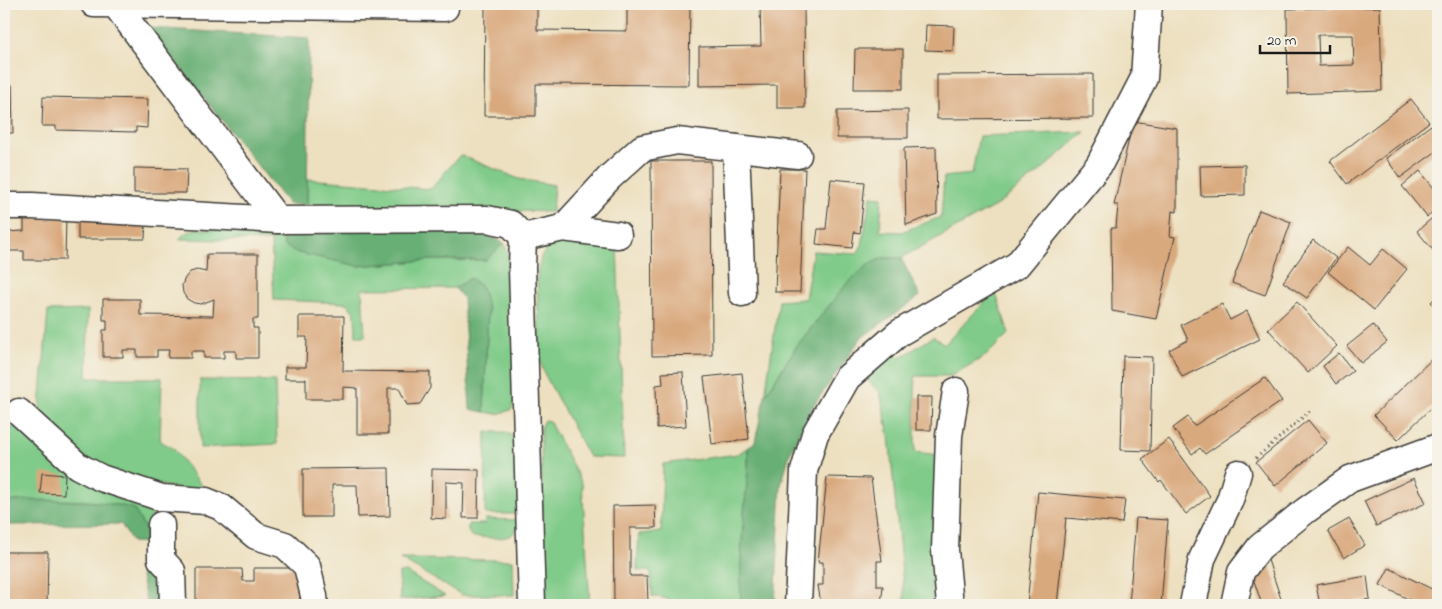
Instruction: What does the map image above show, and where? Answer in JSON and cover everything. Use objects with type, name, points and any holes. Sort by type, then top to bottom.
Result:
[{"type":"street","points":[[94,4],[445,8],[445,4]]},
{"type":"street","points":[[115,4],[278,220]]},
{"type":"street","points":[[798,605],[804,471],[815,434],[847,378],[899,333],[1017,265],[1086,180],[1098,164],[1144,78],[1149,4]]},
{"type":"street","points":[[564,228],[610,177],[642,148],[677,141],[798,155]]},
{"type":"street","points":[[736,148],[742,293]]},
{"type":"street","points":[[4,206],[278,220],[487,219],[511,224],[523,238],[522,268],[532,605]]},
{"type":"street","points":[[523,238],[564,228],[618,234]]},
{"type":"street","points":[[950,605],[945,550],[949,436],[956,391]]},
{"type":"street","points":[[19,412],[78,466],[101,478],[162,498],[206,501],[221,507],[256,536],[285,545],[307,566],[315,605]]},
{"type":"street","points":[[1234,605],[1241,572],[1260,547],[1305,511],[1350,479],[1438,447]]},
{"type":"street","points":[[1193,605],[1202,559],[1230,500],[1238,473]]},
{"type":"street","points":[[162,525],[161,559],[172,571],[173,605]]},
{"type":"path","points":[[1238,473],[1311,410]]},
{"type":"green space","points":[[149,28],[309,38],[307,205],[288,204]]},
{"type":"green space","points":[[1085,132],[1038,173],[997,205],[901,258],[883,258],[848,282],[796,347],[765,396],[779,301],[805,299],[813,251],[857,254],[862,245],[871,196],[882,197],[880,231],[901,232],[941,217],[944,177],[972,174],[979,136]]},
{"type":"green space","points":[[460,155],[519,179],[554,185],[552,212],[307,205],[307,179],[431,189]]},
{"type":"green space","points":[[195,229],[281,230],[358,266],[431,260],[485,260],[504,243],[513,265],[518,395],[511,410],[497,414],[484,412],[488,309],[470,279],[455,288],[362,289],[365,336],[356,336],[355,314],[347,303],[274,300],[271,241],[179,239],[184,234]]},
{"type":"green space","points":[[281,230],[477,230],[504,243],[486,260],[431,260],[358,266],[298,253],[284,246]]},
{"type":"green space","points":[[558,239],[617,242],[624,458],[589,457],[545,375],[540,361],[537,277],[541,257],[547,248]]},
{"type":"green space","points":[[883,258],[901,258],[920,296],[861,338],[811,409],[790,453],[781,485],[775,605],[741,605],[741,559],[748,472],[748,447],[755,442],[765,396],[796,347],[848,282],[869,264]]},
{"type":"green space","points":[[470,278],[482,287],[488,309],[484,412],[470,409],[463,298],[455,288]]},
{"type":"green space","points":[[995,291],[1009,333],[987,355],[951,376],[915,376],[915,452],[939,455],[938,605],[905,605],[889,435],[880,392],[866,379],[891,350],[900,358],[933,337],[945,344]]},
{"type":"green space","points":[[88,310],[87,378],[162,378],[160,441],[173,448],[209,495],[102,473],[39,420],[48,311]]},
{"type":"green space","points":[[200,380],[275,381],[277,444],[200,448]]},
{"type":"green space","points":[[544,420],[549,421],[582,483],[590,605],[544,605],[541,426]]},
{"type":"green space","points":[[23,425],[151,504],[153,543],[134,509],[86,501],[4,502],[4,427],[13,428]]},
{"type":"green space","points":[[486,432],[506,432],[517,439],[519,514],[485,514]]},
{"type":"green space","points":[[748,447],[748,472],[741,559],[741,605],[668,605],[668,599],[652,596],[651,572],[637,570],[639,534],[661,532],[663,464],[738,454]]},
{"type":"green space","points":[[28,500],[95,502],[134,509],[153,543],[132,542],[121,524],[4,525],[4,502]]},
{"type":"green space","points":[[485,519],[519,520],[518,528],[514,533],[503,538],[471,536],[468,531],[468,524],[485,524]]},
{"type":"green space","points":[[400,559],[513,560],[514,595],[462,595]]},
{"type":"green space","points":[[140,572],[164,576],[165,605],[147,605]]},
{"type":"green space","points":[[406,572],[445,596],[400,600],[399,573]]},
{"type":"building","points":[[485,4],[537,4],[537,30],[627,31],[627,4],[690,4],[689,85],[536,84],[536,116],[484,116]]},
{"type":"building","points":[[760,4],[804,4],[805,108],[777,108],[777,85],[699,86],[699,47],[761,46]]},
{"type":"building","points":[[1380,7],[1382,91],[1288,94],[1287,9]],"holes":[[[1318,35],[1353,35],[1354,65],[1319,66]]]},
{"type":"building","points":[[926,25],[954,26],[953,51],[925,50]]},
{"type":"building","points":[[855,49],[903,49],[903,89],[854,89]]},
{"type":"building","points":[[1093,74],[1093,118],[937,119],[937,75]]},
{"type":"building","points":[[12,85],[13,133],[4,133],[4,86]]},
{"type":"building","points":[[43,97],[148,99],[147,128],[136,127],[136,132],[56,130],[56,126],[42,126]]},
{"type":"building","points":[[1411,99],[1429,122],[1347,184],[1330,161]]},
{"type":"building","points":[[908,110],[908,138],[837,138],[837,111]]},
{"type":"building","points":[[1438,120],[1438,150],[1400,178],[1386,158]]},
{"type":"building","points":[[1133,121],[1177,128],[1177,212],[1172,211],[1170,236],[1175,237],[1156,319],[1112,311],[1111,228],[1116,228],[1118,205],[1114,205]]},
{"type":"building","points":[[936,147],[937,214],[906,225],[904,148]]},
{"type":"building","points":[[651,161],[711,161],[712,355],[652,356]]},
{"type":"building","points":[[1245,165],[1245,195],[1201,196],[1200,166]]},
{"type":"building","points":[[134,168],[187,169],[186,193],[134,193]]},
{"type":"building","points":[[780,169],[805,169],[800,292],[775,292]]},
{"type":"building","points":[[1420,171],[1438,193],[1438,207],[1427,217],[1402,186]]},
{"type":"building","points":[[831,179],[865,182],[860,233],[854,232],[852,248],[816,244],[818,229],[826,229]]},
{"type":"building","points":[[1259,210],[1291,222],[1265,295],[1232,283]]},
{"type":"building","points":[[1438,213],[1438,256],[1417,231]]},
{"type":"building","points":[[78,217],[146,217],[145,239],[78,239]]},
{"type":"building","points":[[24,218],[66,218],[65,260],[24,260],[24,251],[4,251],[4,232],[24,231]]},
{"type":"building","points":[[1313,240],[1336,258],[1307,298],[1283,282]]},
{"type":"building","points":[[1348,247],[1370,265],[1383,249],[1407,269],[1374,310],[1328,272]]},
{"type":"building","points":[[207,254],[258,254],[258,319],[253,319],[253,328],[258,328],[258,358],[236,358],[236,351],[224,351],[224,358],[204,358],[204,351],[191,351],[191,358],[168,358],[169,350],[157,350],[157,357],[137,357],[137,350],[123,350],[123,357],[103,357],[103,330],[107,330],[107,320],[103,320],[103,299],[140,299],[140,315],[213,316],[214,299],[201,304],[194,303],[187,299],[183,293],[182,285],[190,272],[197,270],[206,272]]},
{"type":"building","points":[[1438,295],[1438,310],[1431,302]]},
{"type":"building","points":[[1297,302],[1337,346],[1308,373],[1268,329]]},
{"type":"building","points":[[1222,304],[1230,320],[1247,311],[1260,339],[1182,377],[1169,350],[1188,340],[1181,325]]},
{"type":"building","points":[[299,316],[344,316],[343,371],[430,372],[430,388],[420,404],[407,405],[399,388],[388,388],[388,434],[357,434],[357,388],[343,387],[343,399],[306,399],[306,379],[285,379],[285,367],[306,367],[307,337],[299,337]]},
{"type":"building","points":[[1373,325],[1387,342],[1361,363],[1347,346]]},
{"type":"building","points":[[1339,353],[1353,371],[1336,384],[1323,366]]},
{"type":"building","points":[[1123,356],[1152,357],[1150,451],[1121,450]]},
{"type":"building","points":[[1433,358],[1438,364],[1438,401],[1398,440],[1374,415]]},
{"type":"building","points":[[683,372],[686,426],[657,428],[656,385],[663,384],[662,373]]},
{"type":"building","points":[[742,373],[749,439],[712,444],[704,377]]},
{"type":"building","points":[[1265,378],[1282,401],[1205,454],[1200,448],[1192,454],[1173,428],[1188,417],[1194,426]]},
{"type":"building","points":[[916,397],[932,397],[931,430],[916,430]]},
{"type":"building","points":[[1308,420],[1327,443],[1275,486],[1256,462]]},
{"type":"building","points":[[1169,439],[1210,496],[1186,514],[1161,480],[1159,482],[1142,459]]},
{"type":"building","points":[[389,468],[390,516],[358,517],[357,485],[332,485],[332,517],[303,517],[303,469]]},
{"type":"building","points":[[432,469],[479,470],[478,518],[463,518],[464,483],[446,482],[446,519],[431,518]]},
{"type":"building","points":[[42,473],[65,475],[64,494],[40,493]]},
{"type":"building","points":[[827,477],[871,478],[882,561],[877,561],[877,586],[883,586],[881,605],[821,605],[818,585],[823,585],[823,562],[818,562]]},
{"type":"building","points":[[1414,478],[1426,503],[1376,526],[1364,501]]},
{"type":"building","points":[[1038,492],[1125,500],[1122,523],[1066,518],[1057,605],[1027,605]]},
{"type":"building","points":[[655,505],[656,528],[630,528],[630,576],[647,576],[648,602],[614,602],[613,506]]},
{"type":"building","points":[[1136,518],[1168,520],[1161,605],[1129,605]]},
{"type":"building","points":[[1349,519],[1365,545],[1344,558],[1328,531]]},
{"type":"building","points":[[4,552],[48,552],[47,605],[4,605]]},
{"type":"building","points":[[1268,560],[1283,605],[1262,605],[1249,566]]},
{"type":"building","points":[[254,568],[300,568],[300,605],[196,605],[196,569],[242,569],[243,581],[254,581]]},
{"type":"building","points":[[1389,568],[1438,592],[1438,605],[1420,605],[1380,585]]},
{"type":"building","points":[[1367,576],[1370,599],[1320,605],[1316,585]]}]
